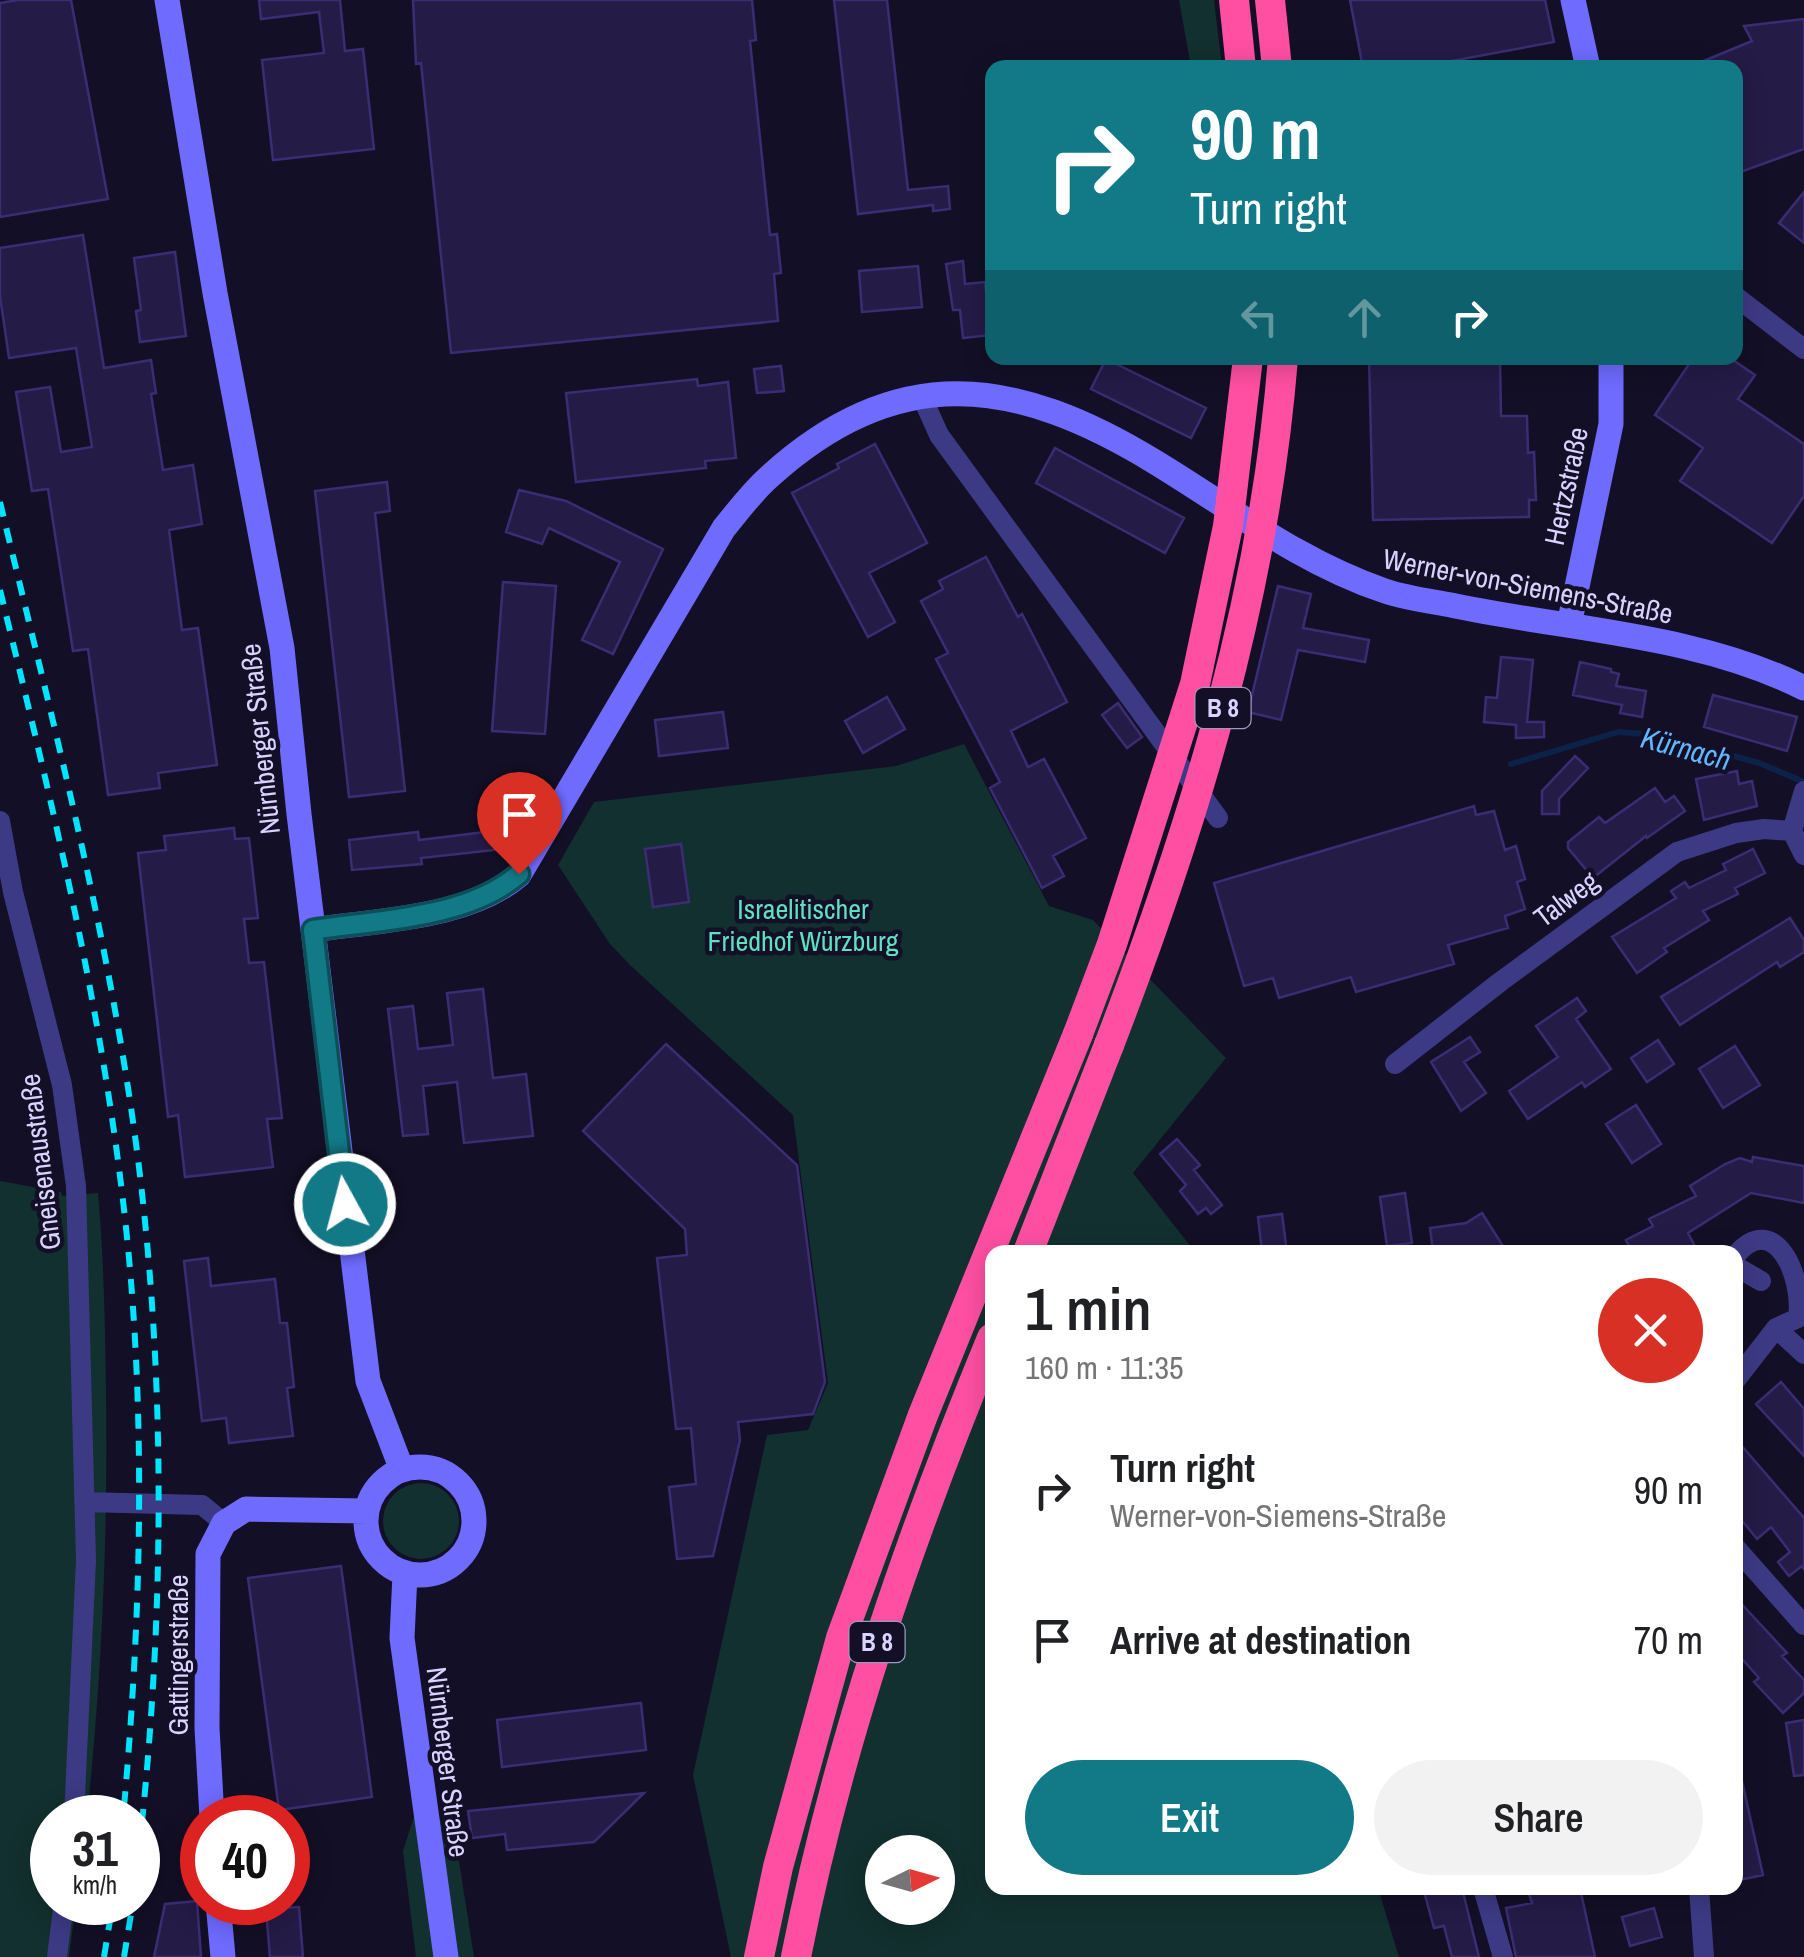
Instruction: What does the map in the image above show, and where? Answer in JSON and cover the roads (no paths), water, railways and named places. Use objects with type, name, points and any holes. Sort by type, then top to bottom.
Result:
[{"type":"highway","points":[[1234,0],[1240,60]]},
{"type":"highway","points":[[1270,0],[1276,60]]},
{"type":"highway","name":"B 8","points":[[992,1245],[1078,1034],[1128,896],[1195,684],[1228,526],[1247,365]]},
{"type":"highway","name":"B 8","points":[[1031,1245],[1177,860],[1228,690],[1262,532],[1282,365]]},
{"type":"highway","name":"B 8","points":[[758,1951],[805,1764],[842,1638],[923,1415],[985,1263]]},
{"type":"highway","name":"B 8","points":[[796,1957],[813,1872],[876,1646],[940,1465],[985,1355]]},
{"type":"street","name":"Nürnberger Straße","points":[[167,0],[215,293],[282,648],[368,1381],[402,1470]]},
{"type":"street","points":[[1573,0],[1586,60]]},
{"type":"street","points":[[1743,302],[1804,349]]},
{"type":"street","name":"Hertzstraße","points":[[1569,625],[1611,424],[1611,365]]},
{"type":"street","name":"Werner-von-Siemens-Straße","points":[[313,930],[423,916],[504,887],[519,874],[724,528],[767,478],[822,434],[878,407],[922,397],[962,391],[1043,406],[1096,427],[1286,548],[1335,573],[1390,592],[1673,645],[1778,675],[1804,688]]},
{"type":"street","points":[[922,397],[939,436],[1218,818]]},
{"type":"street","points":[[1803,794],[1792,831],[1804,855]]},
{"type":"street","name":"Gneisenaustraße","points":[[0,821],[13,892],[62,1085],[76,1186],[84,1502],[82,1695],[75,1795]]},
{"type":"street","name":"Talweg","points":[[1395,1064],[1678,852],[1736,833],[1792,831]]},
{"type":"street","points":[[1743,1247],[1762,1239],[1780,1246],[1795,1266],[1803,1302],[1798,1318],[1776,1328],[1743,1371]]},
{"type":"street","points":[[1743,1271],[1761,1281]]},
{"type":"street","points":[[1776,1328],[1804,1354]]},
{"type":"street","points":[[428,1468],[444,1472],[466,1494],[473,1511],[474,1529],[468,1547],[457,1562],[441,1572],[423,1576],[390,1567],[378,1556],[366,1527],[366,1510],[372,1494],[383,1481],[402,1470],[428,1468]]},
{"type":"street","points":[[84,1502],[202,1504],[224,1523],[246,1508],[366,1510]]},
{"type":"street","name":"Gattingerstraße","points":[[211,1795],[208,1554],[224,1523]]},
{"type":"street","points":[[1743,1557],[1804,1625]]},
{"type":"street","name":"Nürnberger Straße","points":[[405,1574],[402,1638],[446,1957]]},
{"type":"street","points":[[1486,1895],[1503,1957]]},
{"type":"street","points":[[1699,1895],[1704,1957]]},
{"type":"street","points":[[58,1957],[61,1925]]},
{"type":"street","points":[[221,1925],[224,1957]]},
{"type":"waterway","name":"Kürnach","points":[[1511,764],[1618,732],[1657,735],[1759,763],[1804,782]]},
{"type":"railway","points":[[0,502],[96,911],[138,1159],[154,1334],[159,1510],[145,1795]]},
{"type":"railway","points":[[0,590],[77,922],[108,1089],[129,1258],[138,1398],[139,1538],[125,1795]]},
{"type":"railway","points":[[104,1957],[109,1925]]},
{"type":"railway","points":[[124,1957],[129,1925]]},
{"type":"park label","name":"Israelitischer Friedhof Würzburg","points":[[803,925]]}]
